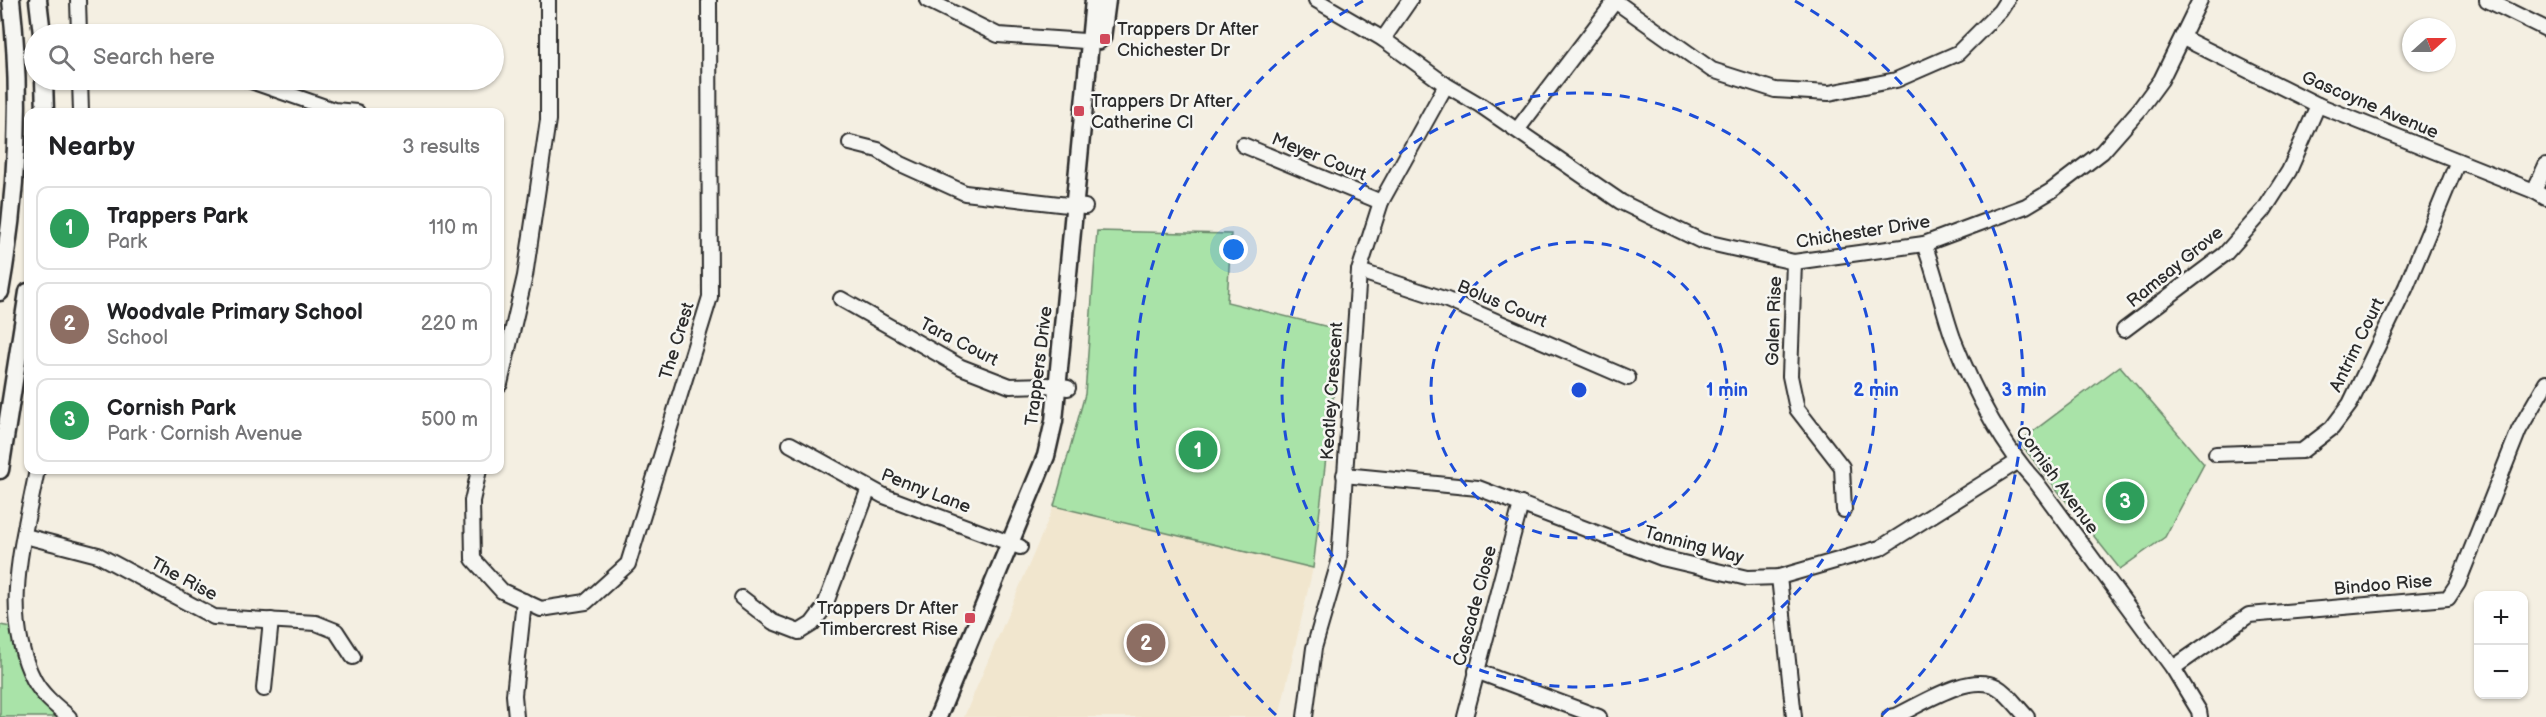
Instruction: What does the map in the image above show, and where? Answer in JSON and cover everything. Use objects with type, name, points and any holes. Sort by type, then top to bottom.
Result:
[{"type":"main road","points":[[0,292],[10,225],[17,138],[11,0]]},
{"type":"main road","points":[[38,0],[41,24]]},
{"type":"main road","name":"Trappers Drive","points":[[938,717],[1056,457],[1065,417],[1063,387],[1096,42],[1094,0]]},
{"type":"main road","name":"Trappers Drive","points":[[1096,42],[1107,0]]},
{"type":"main road","points":[[44,90],[45,108]]},
{"type":"main road","points":[[0,470],[5,409],[24,312]]},
{"type":"main road","name":"Trappers Drive","points":[[950,717],[1016,545]]},
{"type":"street","points":[[78,0],[79,24]]},
{"type":"street","points":[[504,367],[525,276],[548,120],[548,0]]},
{"type":"street","name":"The Crest","points":[[478,474],[472,501],[473,559],[502,591],[541,609],[586,602],[628,564],[710,297],[709,0]]},
{"type":"street","points":[[927,0],[998,35],[1096,42]]},
{"type":"street","name":"Chichester Drive","points":[[1316,0],[1383,39],[1621,202],[1701,241],[1794,262],[1924,244],[2026,206],[2073,176],[2102,152],[2139,111],[2161,80],[2200,0]]},
{"type":"street","points":[[1383,39],[1410,0]]},
{"type":"street","points":[[1517,130],[1615,0],[1712,70],[1774,90],[1829,93],[1896,80],[1958,53],[2000,11],[2007,0]]},
{"type":"street","points":[[2487,0],[2546,29]]},
{"type":"street","name":"Gascoyne Avenue","points":[[2183,38],[2318,105],[2540,195]]},
{"type":"street","name":"Keatley Crescent","points":[[1305,717],[1314,648],[1339,562],[1359,270],[1381,202],[1446,84]]},
{"type":"street","points":[[81,90],[81,108]]},
{"type":"street","points":[[277,90],[328,108]]},
{"type":"street","name":"Ramsay Grove","points":[[2124,330],[2225,254],[2264,210],[2289,171],[2318,105]]},
{"type":"street","points":[[850,143],[878,150],[901,164],[965,193],[1080,206]]},
{"type":"street","name":"Meyer Court","points":[[1243,145],[1381,202]]},
{"type":"street","name":"Antrim Court","points":[[2216,454],[2302,451],[2332,428],[2350,404],[2396,308],[2458,161]]},
{"type":"street","points":[[2540,195],[2546,165]]},
{"type":"street","name":"Cornish Avenue","points":[[1924,244],[1953,337],[1984,406],[2017,462],[2036,482],[2173,668],[2199,711],[2200,717]]},
{"type":"street","name":"Galen Rise","points":[[1794,262],[1790,376],[1797,409],[1842,467],[1844,510]]},
{"type":"street","name":"Bolus Court","points":[[1359,270],[1447,300],[1628,378]]},
{"type":"street","name":"Tara Court","points":[[841,299],[961,367],[1010,386],[1063,387]]},
{"type":"street","name":"Bindoo Rise","points":[[2173,668],[2249,615],[2448,598],[2458,583],[2519,430],[2546,383]]},
{"type":"street","name":"Penny Lane","points":[[790,444],[884,496],[1016,545]]},
{"type":"street","name":"Tanning Way","points":[[1344,475],[1478,488],[1662,558],[1747,578],[1779,578],[1880,548],[2017,462]]},
{"type":"street","points":[[36,474],[16,577],[17,633],[34,681],[46,696],[69,717]]},
{"type":"street","points":[[741,598],[773,622],[799,632],[812,624],[824,608],[869,488]]},
{"type":"street","name":"Cascade Close","points":[[1465,717],[1521,504]]},
{"type":"street","name":"The Rise","points":[[25,536],[98,555],[214,617],[316,623],[336,631],[353,657]]},
{"type":"street","points":[[1779,578],[1794,717]]},
{"type":"street","points":[[516,717],[514,695],[524,601]]},
{"type":"street","points":[[264,689],[271,620]]},
{"type":"street","points":[[1476,671],[1599,717]]},
{"type":"street","points":[[1890,717],[1962,684],[1980,683],[1997,687],[2027,717]]},
{"type":"shaded area","points":[[1054,506],[1313,568],[1279,717],[964,717]]},
{"type":"green space","points":[[1097,231],[1231,234],[1227,302],[1341,330],[1313,568],[1054,506],[1085,394]]},
{"type":"green space","points":[[2120,366],[2204,464],[2165,537],[2120,569],[2019,442]]},
{"type":"green space","points":[[0,625],[11,627],[24,666],[58,717],[0,717]]},
{"type":"place","name":"Trappers Dr After Chichester Dr","points":[[1105,39]]},
{"type":"place","name":"Trappers Dr After Catherine Cl","points":[[1079,111]]},
{"type":"place","name":"Trappers Park","points":[[1198,450]]},
{"type":"place","name":"Cornish Park","points":[[2125,501]]},
{"type":"place","name":"Trappers Dr After Timbercrest Rise","points":[[970,618]]},
{"type":"place","name":"Woodvale Primary School","points":[[1146,643]]}]
